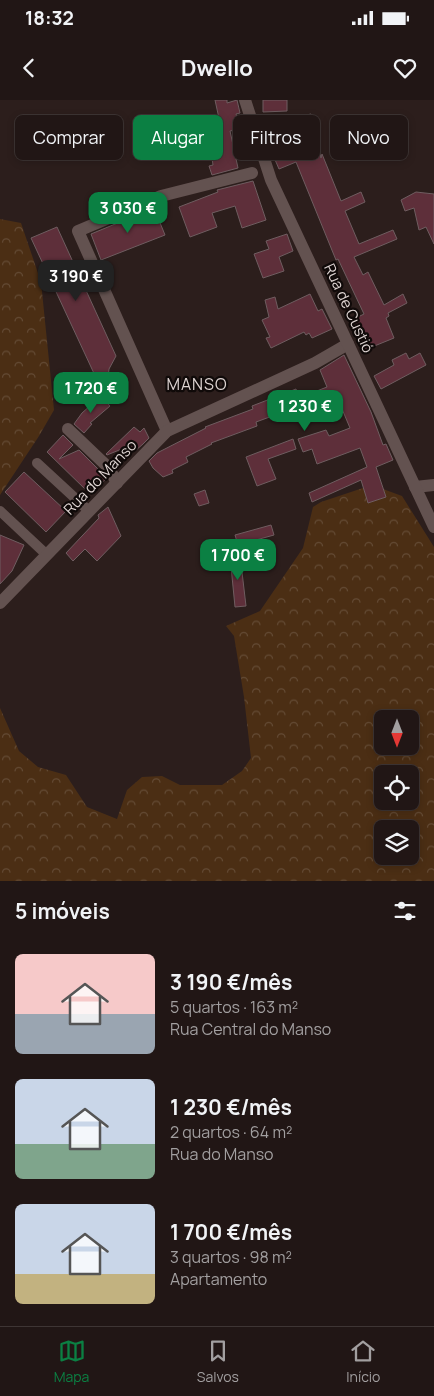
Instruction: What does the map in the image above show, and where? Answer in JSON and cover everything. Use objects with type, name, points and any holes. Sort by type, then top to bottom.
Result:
[{"type":"street","name":"Rua de Custió","points":[[245,100],[271,180],[434,527]]},
{"type":"street","points":[[167,431],[78,231],[161,196],[252,173]]},
{"type":"street","name":"Rua do Manso","points":[[0,603],[167,431],[315,363],[348,344]]},
{"type":"street","points":[[68,429],[109,468],[116,483]]},
{"type":"street","points":[[37,463],[89,512]]},
{"type":"street","points":[[415,487],[434,485]]},
{"type":"street","points":[[0,511],[47,555]]},
{"type":"green space","points":[[0,219],[21,223],[41,282],[54,410],[0,495]]},
{"type":"green space","points":[[372,485],[402,496],[434,547],[434,881],[0,881],[0,708],[19,751],[38,767],[66,775],[87,807],[117,819],[127,790],[142,777],[162,776],[180,785],[222,785],[242,771],[251,758],[234,636],[226,626],[260,611],[303,548],[313,507],[321,502]]},
{"type":"building","points":[[215,100],[227,100],[227,103],[237,100],[240,113],[233,115],[233,130],[230,131],[233,145],[233,160],[236,160],[238,168],[212,175],[209,166],[213,165],[212,160],[223,160],[223,115],[218,115]]},
{"type":"building","points":[[263,100],[287,100],[287,111],[263,112]]},
{"type":"building","points":[[320,154],[321,158],[322,154],[341,201],[361,192],[365,202],[345,211],[359,244],[393,230],[397,239],[354,257],[363,275],[368,272],[384,305],[403,294],[407,303],[388,313],[389,316],[386,318],[394,338],[362,351],[350,321],[364,314],[338,259],[336,260],[296,162],[279,169],[275,160],[320,160]]},
{"type":"building","points":[[253,181],[266,220],[242,228],[235,206],[212,213],[217,227],[190,237],[179,207],[218,192],[217,190]]},
{"type":"building","points":[[416,192],[434,194],[434,244],[426,227],[419,230],[414,208],[405,211],[401,200]]},
{"type":"building","points":[[154,208],[165,235],[101,260],[91,234]]},
{"type":"building","points":[[57,227],[116,356],[109,369],[108,378],[98,382],[31,238]]},
{"type":"building","points":[[287,234],[293,251],[279,257],[284,271],[263,278],[254,254],[269,249],[266,241]]},
{"type":"building","points":[[310,294],[318,311],[322,309],[332,329],[312,338],[309,333],[306,335],[304,332],[271,348],[266,338],[270,337],[262,320],[269,317],[265,300],[275,297],[278,309]]},
{"type":"building","points":[[406,353],[409,359],[420,353],[426,365],[381,389],[374,376],[394,365],[392,360]]},
{"type":"building","points":[[344,355],[371,412],[383,445],[386,444],[393,460],[376,467],[386,497],[368,503],[361,480],[312,502],[309,493],[367,467],[360,448],[317,464],[312,449],[303,452],[298,439],[326,430],[329,436],[350,428],[337,397],[300,413],[297,407],[256,422],[257,426],[211,443],[186,457],[188,462],[172,470],[173,473],[163,477],[153,468],[149,461],[157,453],[205,427],[253,409],[252,406],[296,389],[299,398],[327,387],[320,370]]},
{"type":"building","points":[[101,396],[110,406],[90,423],[92,424],[84,433],[74,424],[82,413]]},
{"type":"building","points":[[134,427],[140,432],[144,428],[149,438],[135,451],[129,446],[106,454]]},
{"type":"building","points":[[63,435],[73,445],[59,459],[79,450],[106,479],[101,484],[97,481],[87,491],[47,452]]},
{"type":"building","points":[[293,439],[296,449],[268,459],[276,479],[257,486],[246,457]]},
{"type":"building","points":[[24,472],[66,511],[46,532],[5,492]]},
{"type":"building","points":[[205,490],[209,503],[199,506],[194,494]]},
{"type":"building","points":[[108,507],[121,536],[97,561],[85,549],[73,561],[66,553],[99,518],[98,515]]},
{"type":"building","points":[[271,525],[274,535],[238,545],[235,535]]},
{"type":"building","points":[[0,535],[24,545],[12,571],[0,584]]},
{"type":"building","points":[[240,555],[246,606],[235,607],[230,556]]},
{"type":"district","name":"MANSO","points":[[197,384]]}]
